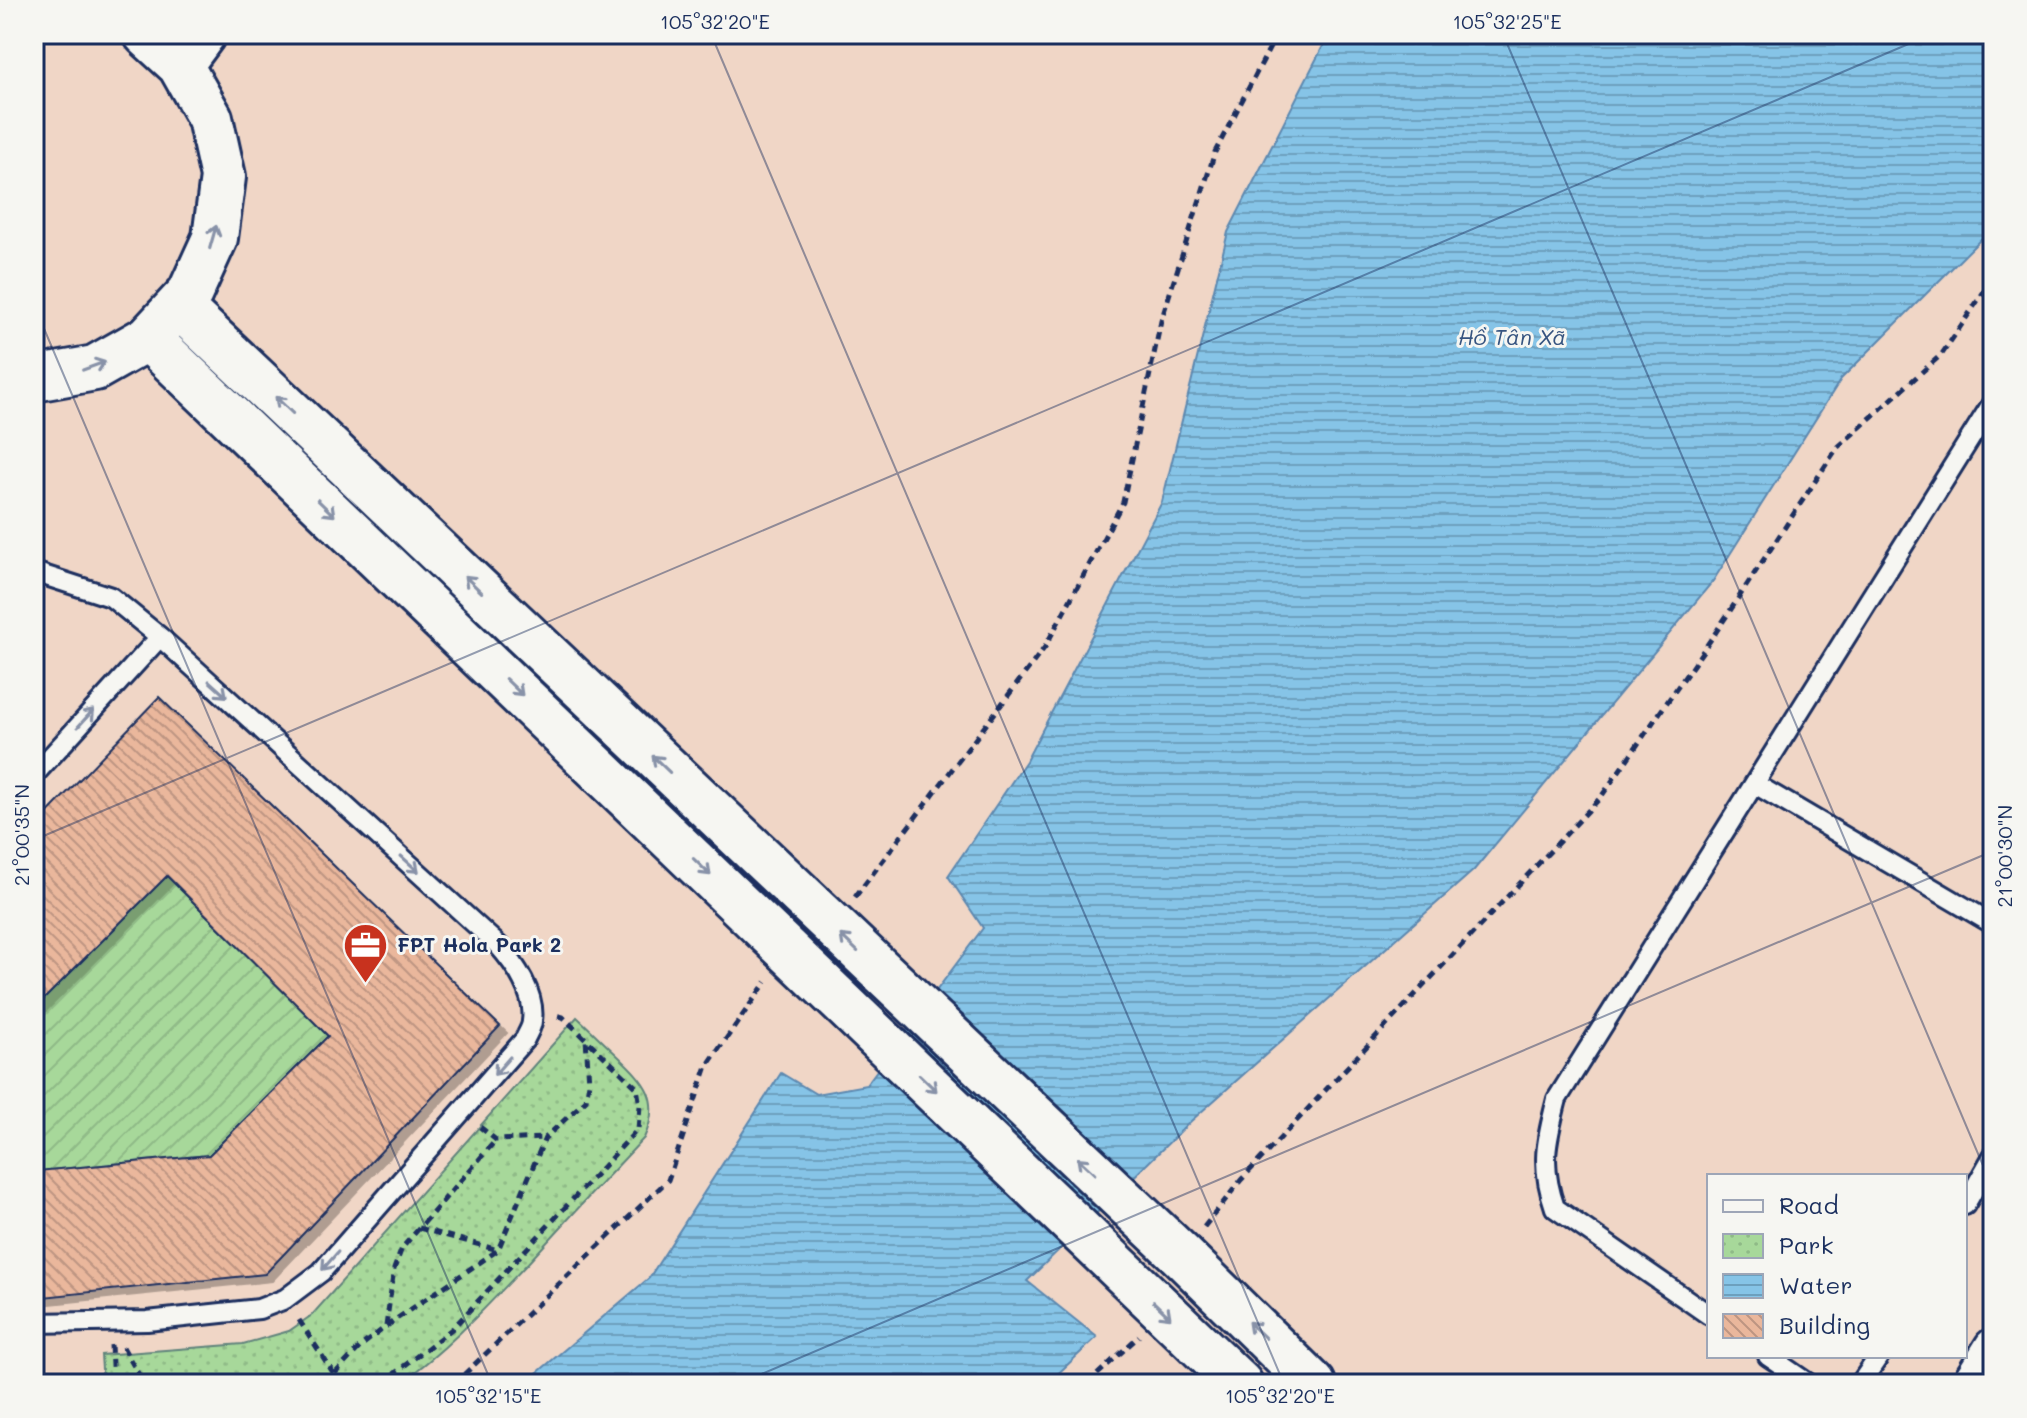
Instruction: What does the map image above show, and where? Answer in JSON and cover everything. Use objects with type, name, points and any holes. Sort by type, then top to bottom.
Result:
[{"type":"street","points":[[34,379],[95,368],[148,338],[190,293],[215,238],[223,177],[192,49],[146,34]]},
{"type":"street","points":[[180,307],[1181,1255],[1313,1384]]},
{"type":"street","points":[[148,338],[1240,1384]]},
{"type":"street","points":[[1970,1384],[1993,1347]]},
{"type":"lane","points":[[1707,1314],[1555,1208],[1545,1180],[1547,1138],[1557,1099],[1993,402]]},
{"type":"lane","points":[[34,572],[111,597],[160,637],[498,945],[519,969],[532,1021],[525,1039],[321,1272],[285,1299],[259,1309],[147,1321],[34,1323]]},
{"type":"lane","points":[[34,775],[160,637]]},
{"type":"lane","points":[[1755,784],[1993,924]]},
{"type":"lane","points":[[1967,1202],[1993,1156]]},
{"type":"lane","points":[[1771,1358],[1809,1384]]},
{"type":"lane","points":[[1860,1384],[1878,1358]]},
{"type":"path","points":[[833,927],[1045,647],[1123,502],[1161,321],[1215,152],[1277,34]]},
{"type":"path","points":[[1181,1255],[1241,1180],[1601,797],[1716,632],[1837,448],[1942,354],[1993,278]]},
{"type":"path","points":[[454,1384],[668,1180],[707,1066],[765,982],[793,954]]},
{"type":"path","points":[[381,1384],[453,1328],[638,1129],[640,1106],[637,1088],[563,1017],[531,1010]]},
{"type":"path","points":[[325,1384],[362,1345],[498,1250],[545,1138],[586,1100],[589,1083],[586,1039]]},
{"type":"path","points":[[461,1111],[496,1140],[545,1138]]},
{"type":"path","points":[[386,1327],[394,1269],[402,1248],[496,1140]]},
{"type":"path","points":[[419,1228],[498,1250]]},
{"type":"path","points":[[285,1299],[334,1374]]},
{"type":"path","points":[[1087,1384],[1152,1325],[1153,1301]]},
{"type":"path","points":[[110,1321],[113,1384]]},
{"type":"path","points":[[110,1321],[144,1384]]},
{"type":"shaded area","points":[[34,34],[1993,34],[1993,1384],[34,1384]]},
{"type":"green space","points":[[167,876],[328,1036],[209,1155],[38,1171],[34,1167],[34,1009]]},
{"type":"green space","points":[[577,1017],[628,1065],[648,1092],[651,1112],[644,1138],[482,1311],[417,1371],[399,1384],[103,1384],[101,1355],[243,1344],[289,1331],[312,1315]]},
{"type":"water","name":"Hồ Tân Xã","points":[[1332,34],[1993,34],[1993,227],[1841,379],[1713,581],[1474,870],[1191,1121],[1027,1281],[1097,1337],[1047,1384],[524,1384],[649,1278],[781,1073],[816,1094],[866,1085],[983,928],[948,876],[1026,761],[1162,502],[1228,232],[1324,44]]},
{"type":"building","name":"FPT Hola Park 2","points":[[159,697],[500,1026],[265,1274],[34,1298],[34,1167],[38,1171],[209,1155],[328,1036],[167,876],[34,1009],[34,827]]},
{"type":"place","name":"FPT Hola Park 2","points":[[366,984]]}]
